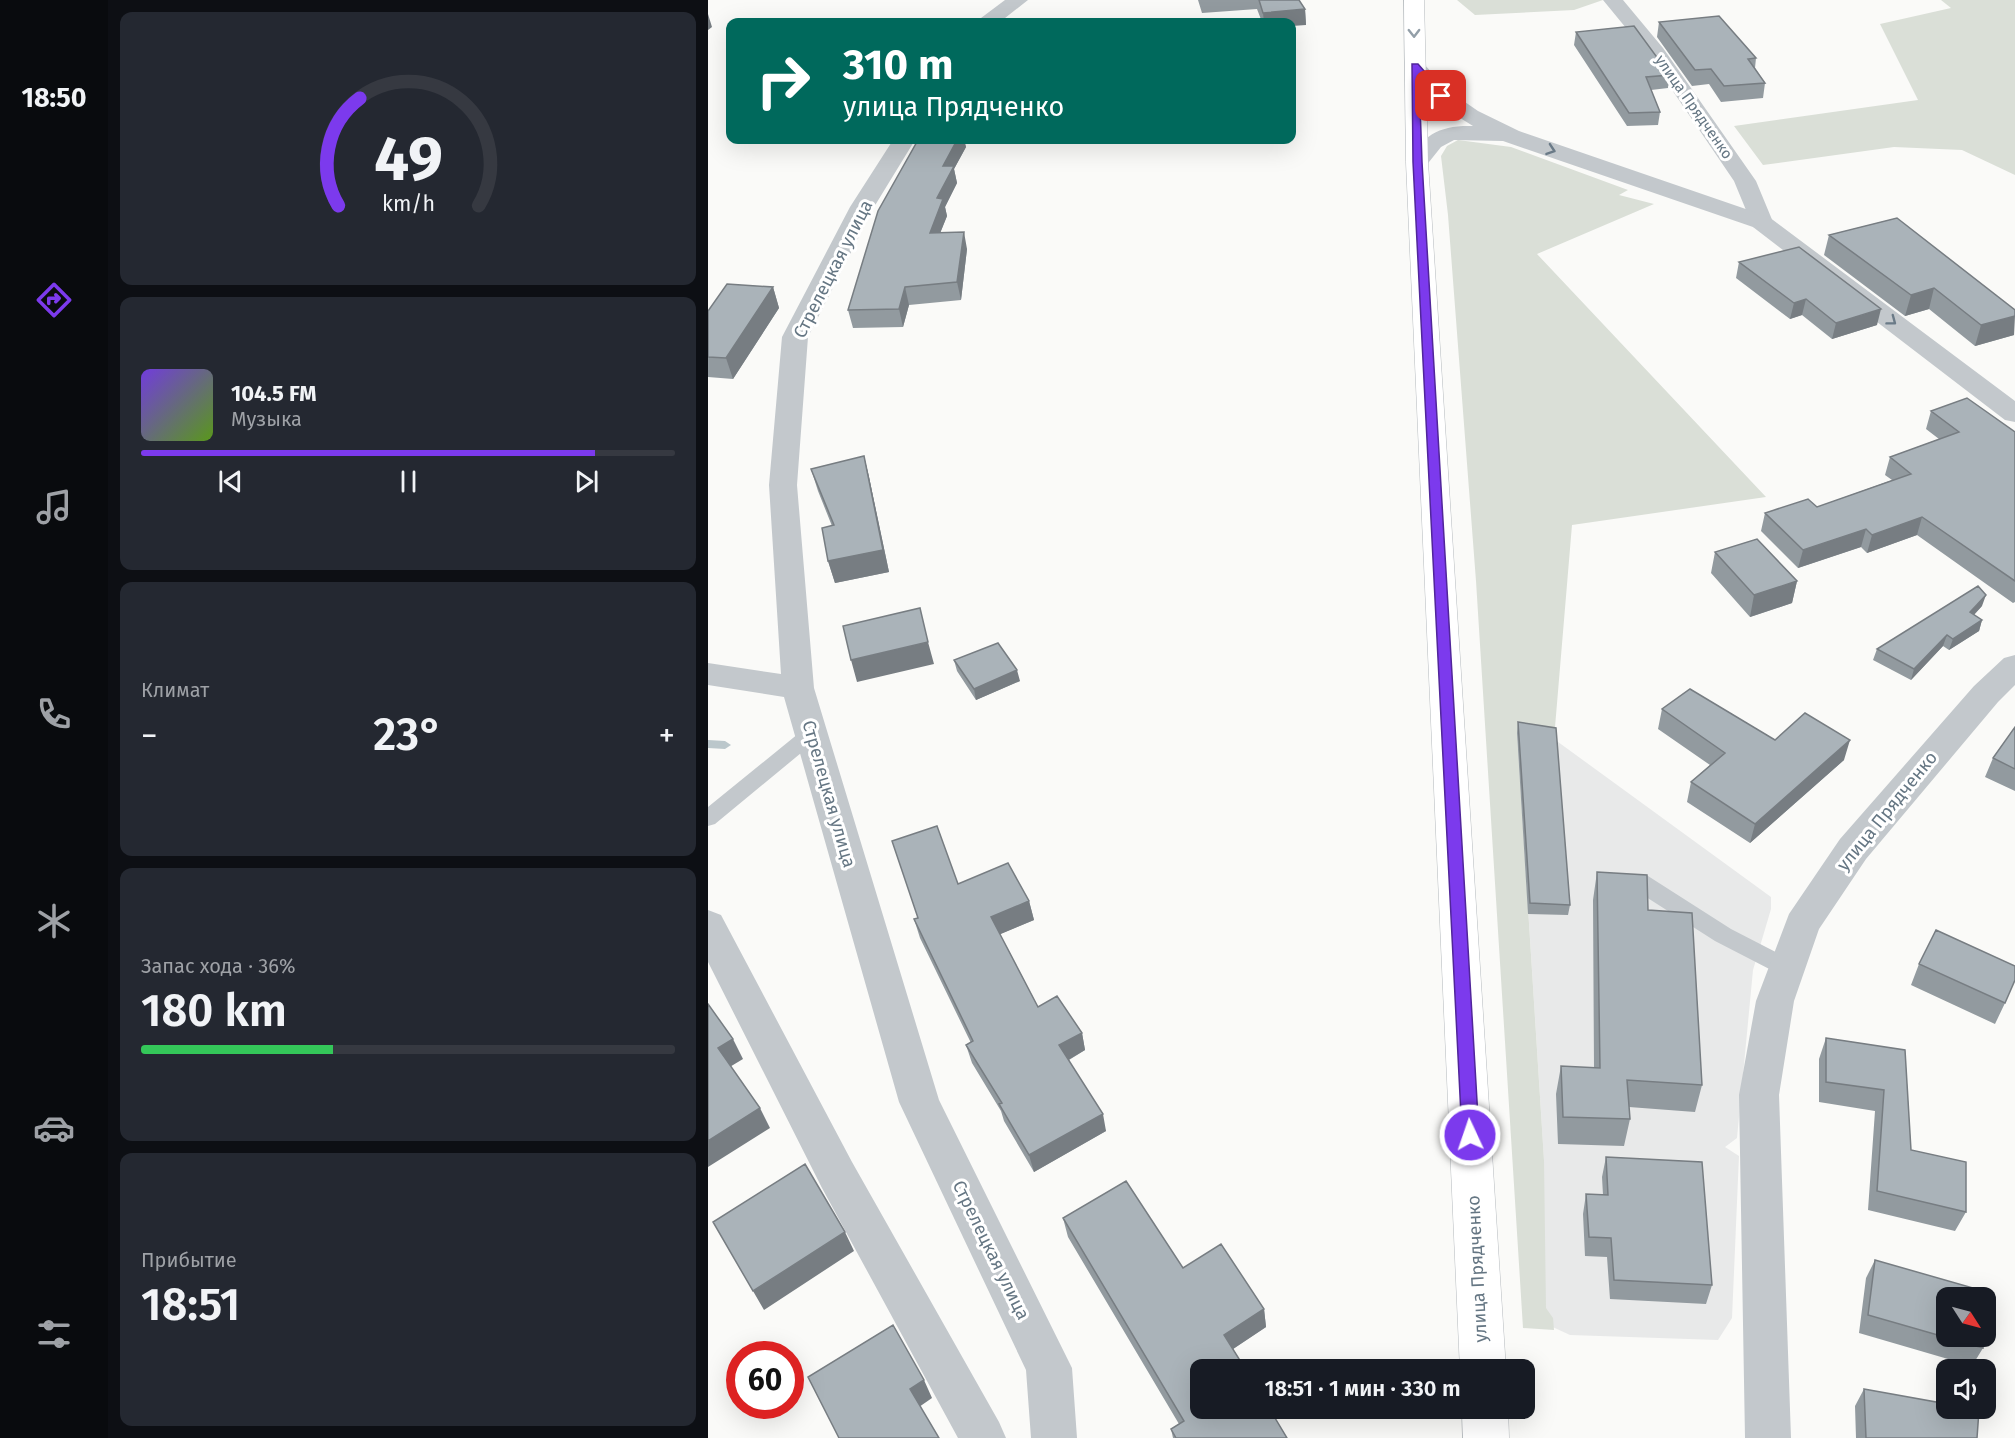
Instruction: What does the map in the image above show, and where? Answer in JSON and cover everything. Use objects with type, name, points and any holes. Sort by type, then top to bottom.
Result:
[{"type":"main road","name":"улица Прядченко","points":[[1414,0],[1417,162],[1482,1359]]},
{"type":"main road","points":[[1485,1419],[1486,1438]]},
{"type":"street","points":[[993,18],[1018,0]]},
{"type":"street","name":"улица Прядченко","points":[[1613,0],[1656,52],[1745,181],[1761,222]]},
{"type":"street","points":[[1415,66],[1441,96],[1470,116],[1511,136],[1761,222],[2015,414]]},
{"type":"street","points":[[1417,162],[1432,142],[1453,134],[1477,132],[1511,136]]},
{"type":"street","name":"Стрелецкая улица","points":[[901,144],[862,207],[795,337],[783,485],[798,688],[919,1102],[1049,1368],[1054,1438]]},
{"type":"street","name":"улица Прядченко","points":[[1768,1438],[1759,1095],[1775,1001],[1802,924],[1852,849],[1986,694],[2015,666]]},
{"type":"street","points":[[708,674],[798,688]]},
{"type":"street","points":[[708,925],[837,1175],[983,1438]]},
{"type":"lane","points":[[708,818],[812,734]]},
{"type":"lane","points":[[1640,882],[1723,935],[1787,968]]},
{"type":"shaded area","points":[[1457,0],[1603,0],[1574,10],[1475,15]]},
{"type":"shaded area","points":[[1941,0],[2015,0],[2015,175],[1962,150],[1894,147],[1763,165],[1734,126],[1918,100],[1880,24],[1951,8]]},
{"type":"shaded area","points":[[1458,140],[1511,147],[1628,190],[1619,195],[1654,204],[1537,254],[1766,497],[1572,525],[1554,739],[1517,734],[1544,1160],[1546,1308],[1553,1318],[1554,1330],[1523,1328],[1476,581],[1448,215],[1441,156],[1447,146]]},
{"type":"shaded area","points":[[1517,733],[1554,739],[1771,897],[1771,909],[1753,970],[1737,1138],[1725,1147],[1739,1156],[1732,1318],[1718,1340],[1570,1335],[1531,1317],[1544,1160]]},
{"type":"building","points":[[1259,0],[1299,0],[1305,9],[1263,13]]},
{"type":"building","points":[[1719,16],[1756,58],[1748,59],[1765,83],[1724,86],[1711,69],[1695,70],[1659,22]]},
{"type":"building","points":[[1634,26],[1670,75],[1646,77],[1660,112],[1629,113],[1576,32]]},
{"type":"building","points":[[916,144],[955,144],[943,166],[954,166],[937,198],[943,199],[930,233],[964,232],[957,282],[905,287],[899,309],[848,310],[878,211]]},
{"type":"building","points":[[1897,218],[2015,310],[2015,316],[1981,325],[1934,288],[1911,295],[1829,235]]},
{"type":"building","points":[[1799,247],[1881,309],[1836,323],[1806,299],[1794,303],[1739,262]]},
{"type":"building","points":[[727,284],[773,287],[726,358],[708,357],[708,311]]},
{"type":"building","points":[[1967,398],[2015,432],[2015,581],[1922,517],[1872,535],[1866,529],[1803,550],[1765,513],[1808,499],[1817,507],[1911,474],[1890,457],[1959,432],[1931,411]]},
{"type":"building","points":[[864,456],[883,550],[828,561],[822,528],[834,525],[811,469]]},
{"type":"building","points":[[1757,539],[1797,581],[1754,595],[1715,552]]},
{"type":"building","points":[[1978,586],[1986,595],[1970,612],[1982,620],[1953,639],[1947,635],[1914,669],[1877,649]]},
{"type":"building","points":[[920,608],[928,642],[851,660],[843,626]]},
{"type":"building","points":[[998,643],[1017,670],[974,689],[954,660]]},
{"type":"building","points":[[1690,689],[1775,740],[1805,713],[1850,740],[1755,824],[1691,782],[1725,753],[1662,709]]},
{"type":"building","points":[[1518,722],[1556,728],[1570,905],[1530,903]]},
{"type":"building","points":[[2015,727],[2015,769],[1993,758]]},
{"type":"building","points":[[937,826],[958,884],[1008,863],[1029,901],[991,917],[1038,1007],[1057,996],[1082,1033],[1059,1045],[1103,1114],[1029,1155],[999,1104],[1002,1103],[966,1045],[973,1041],[914,919],[918,918],[892,841]]},
{"type":"building","points":[[1597,872],[1647,875],[1648,910],[1692,913],[1702,1085],[1627,1080],[1630,1119],[1563,1117],[1561,1066],[1600,1068]]},
{"type":"building","points":[[1936,930],[2015,966],[2015,980],[2005,1003],[1919,964]]},
{"type":"building","points":[[708,1004],[733,1039],[718,1048],[760,1108],[708,1141]]},
{"type":"building","points":[[1826,1038],[1905,1050],[1911,1150],[1966,1162],[1966,1212],[1877,1191],[1884,1090],[1826,1082]]},
{"type":"building","points":[[1606,1157],[1702,1162],[1712,1285],[1614,1280],[1611,1238],[1589,1237],[1586,1194],[1608,1195]]},
{"type":"building","points":[[805,1164],[845,1232],[753,1291],[713,1222]]},
{"type":"building","points":[[1126,1181],[1183,1268],[1221,1244],[1264,1309],[1224,1335],[1239,1359],[1190,1359],[1190,1419],[1276,1419],[1287,1438],[1176,1438],[1171,1429],[1184,1421],[1063,1218]]},
{"type":"building","points":[[1875,1260],[1970,1287],[1936,1287],[1936,1335],[1868,1315]]},
{"type":"building","points":[[893,1325],[924,1380],[910,1389],[939,1438],[839,1438],[808,1377]]},
{"type":"building","points":[[1864,1389],[1936,1402],[1936,1419],[1978,1419],[1977,1438],[1866,1438]]},
{"type":"waterway","points":[[708,744],[725,745]]},
{"type":"route","points":[[1441,96],[1415,66],[1417,162],[1470,1135]]}]
